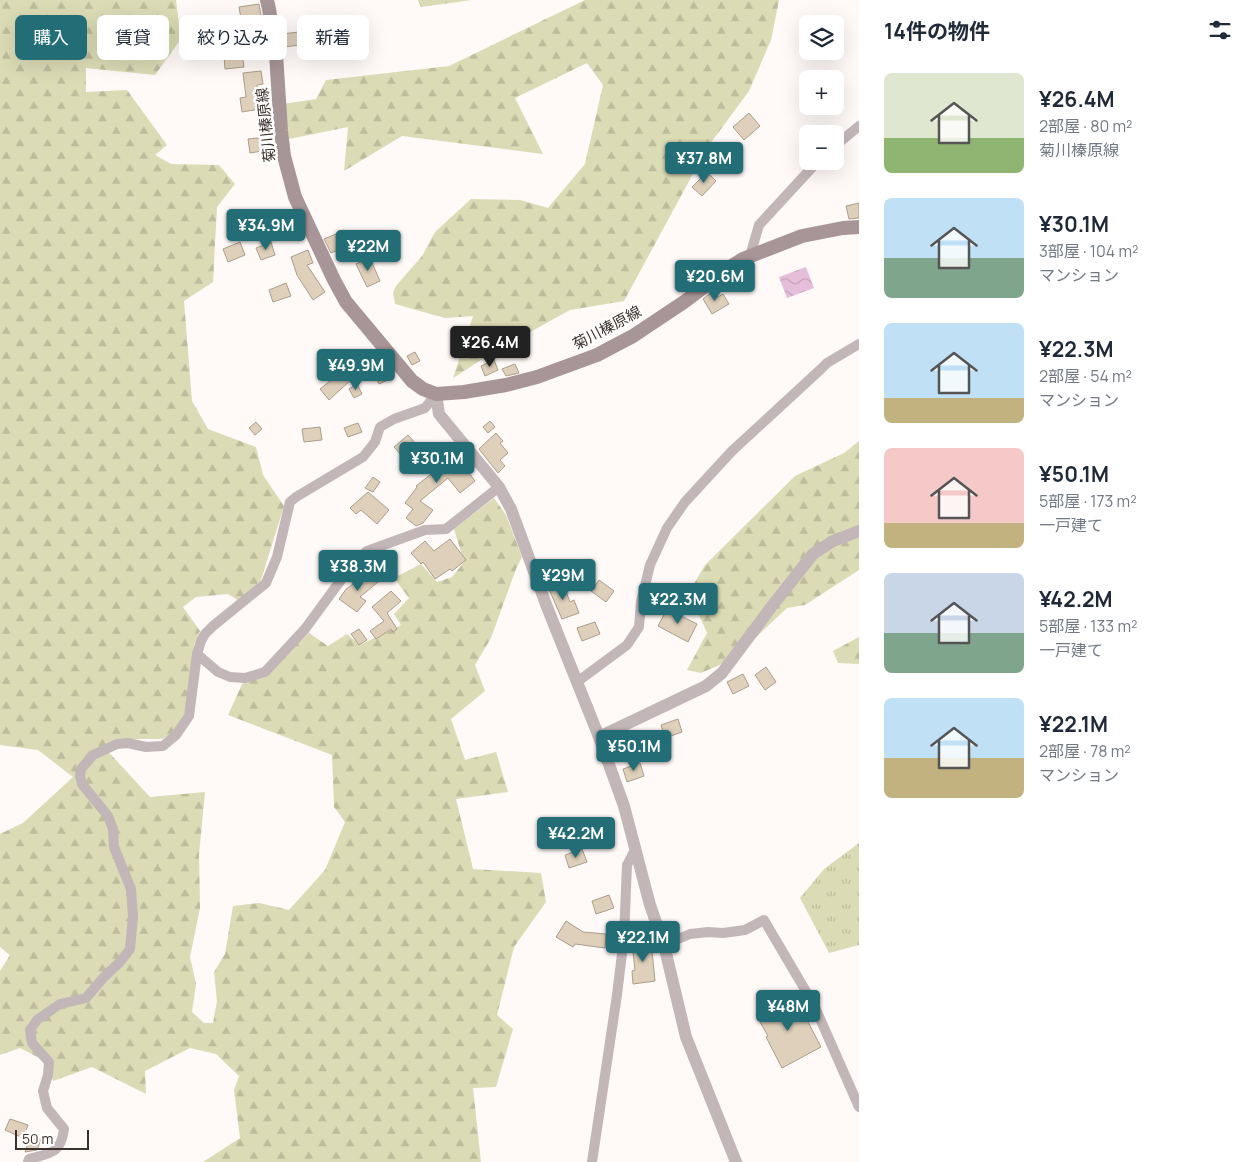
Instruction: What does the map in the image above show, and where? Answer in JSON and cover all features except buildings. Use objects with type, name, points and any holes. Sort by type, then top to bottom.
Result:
[{"type":"main road","name":"菊川榛原線","points":[[267,0],[276,54],[284,156],[296,197],[346,302],[412,381],[423,389],[436,394],[464,392],[506,385],[538,377],[597,355],[633,336],[684,302],[732,266],[750,256],[802,236],[843,228],[859,227]]},
{"type":"street","points":[[844,138],[859,126]]},
{"type":"street","points":[[750,256],[759,225],[810,170]]},
{"type":"street","points":[[576,682],[628,646],[639,628],[641,602],[650,565],[667,528],[685,502],[732,451],[821,369],[859,344]]},
{"type":"street","points":[[436,394],[439,414],[499,487],[510,509],[624,806],[650,904],[664,945],[686,1037],[736,1162]]},
{"type":"street","points":[[28,1162],[30,1159],[55,1151],[63,1141],[64,1129],[47,1108],[43,1091],[48,1075],[48,1062],[32,1043],[30,1030],[37,1020],[60,1004],[86,998],[130,949],[134,917],[131,889],[114,847],[113,829],[108,816],[82,784],[81,769],[93,755],[117,744],[128,743],[146,747],[163,746],[176,735],[189,716],[197,654],[201,641],[209,630],[266,583],[278,557],[290,502],[298,495],[363,457],[375,442],[380,427],[394,419],[425,408],[436,394]]},
{"type":"street","points":[[197,654],[218,672],[230,677],[244,678],[265,672],[305,630],[354,562],[367,552],[424,530],[446,528],[499,487]]},
{"type":"street","points":[[599,737],[706,686],[722,674],[813,554],[833,541],[859,532]]},
{"type":"street","points":[[592,1162],[617,995],[624,937],[628,865],[636,848]]},
{"type":"street","points":[[664,945],[690,934],[745,930],[764,920],[814,1005],[859,1107]]},
{"type":"green space","points":[[0,0],[176,0],[179,42],[169,56],[169,15],[97,15],[97,60],[166,60],[155,75],[86,68],[86,92],[127,90],[167,145],[155,155],[171,164],[219,165],[235,184],[217,207],[213,282],[184,301],[192,401],[208,429],[256,447],[263,475],[284,506],[261,580],[239,601],[228,594],[196,597],[183,607],[200,631],[194,645],[184,718],[173,733],[162,739],[116,739],[103,746],[150,797],[205,792],[199,854],[200,908],[190,957],[196,984],[192,1012],[204,1023],[213,1023],[217,1001],[214,972],[225,954],[233,906],[259,903],[289,910],[325,870],[345,822],[334,807],[332,755],[228,715],[244,680],[266,674],[309,633],[328,646],[347,634],[360,645],[401,625],[394,614],[409,598],[394,578],[421,564],[437,582],[452,577],[464,562],[454,529],[494,498],[506,515],[522,557],[491,638],[475,665],[485,691],[451,719],[465,760],[496,752],[508,792],[456,799],[473,869],[541,873],[546,902],[514,947],[497,1015],[513,1029],[496,1087],[473,1088],[481,1162],[203,1162],[240,1138],[234,1090],[239,1076],[216,1054],[190,1048],[145,1071],[146,1094],[92,1067],[53,1081],[47,1062],[20,1048],[0,1055],[0,971],[10,955],[0,947],[0,834],[23,823],[73,777],[38,750],[0,745]]},
{"type":"green space","points":[[418,0],[472,0],[421,7]]},
{"type":"green space","points":[[585,0],[779,0],[771,40],[749,91],[707,148],[624,301],[570,310],[492,353],[453,378],[473,316],[445,318],[395,304],[393,293],[396,286],[422,256],[435,232],[471,199],[520,200],[548,208],[585,164],[603,85],[587,63],[515,98],[543,154],[402,136],[344,171],[348,127],[289,139],[283,104],[316,99],[326,80],[449,66]]},
{"type":"green space","points":[[859,441],[859,570],[805,605],[787,608],[733,659],[701,673],[687,670],[707,633],[696,608],[695,582],[705,565],[795,476],[844,453]]},
{"type":"green space","points":[[859,637],[859,664],[838,663],[833,651]]},
{"type":"green space","points":[[859,843],[859,945],[829,953],[800,898],[824,869]]},
{"type":"water","points":[[806,267],[814,288],[787,298],[779,277]]}]
